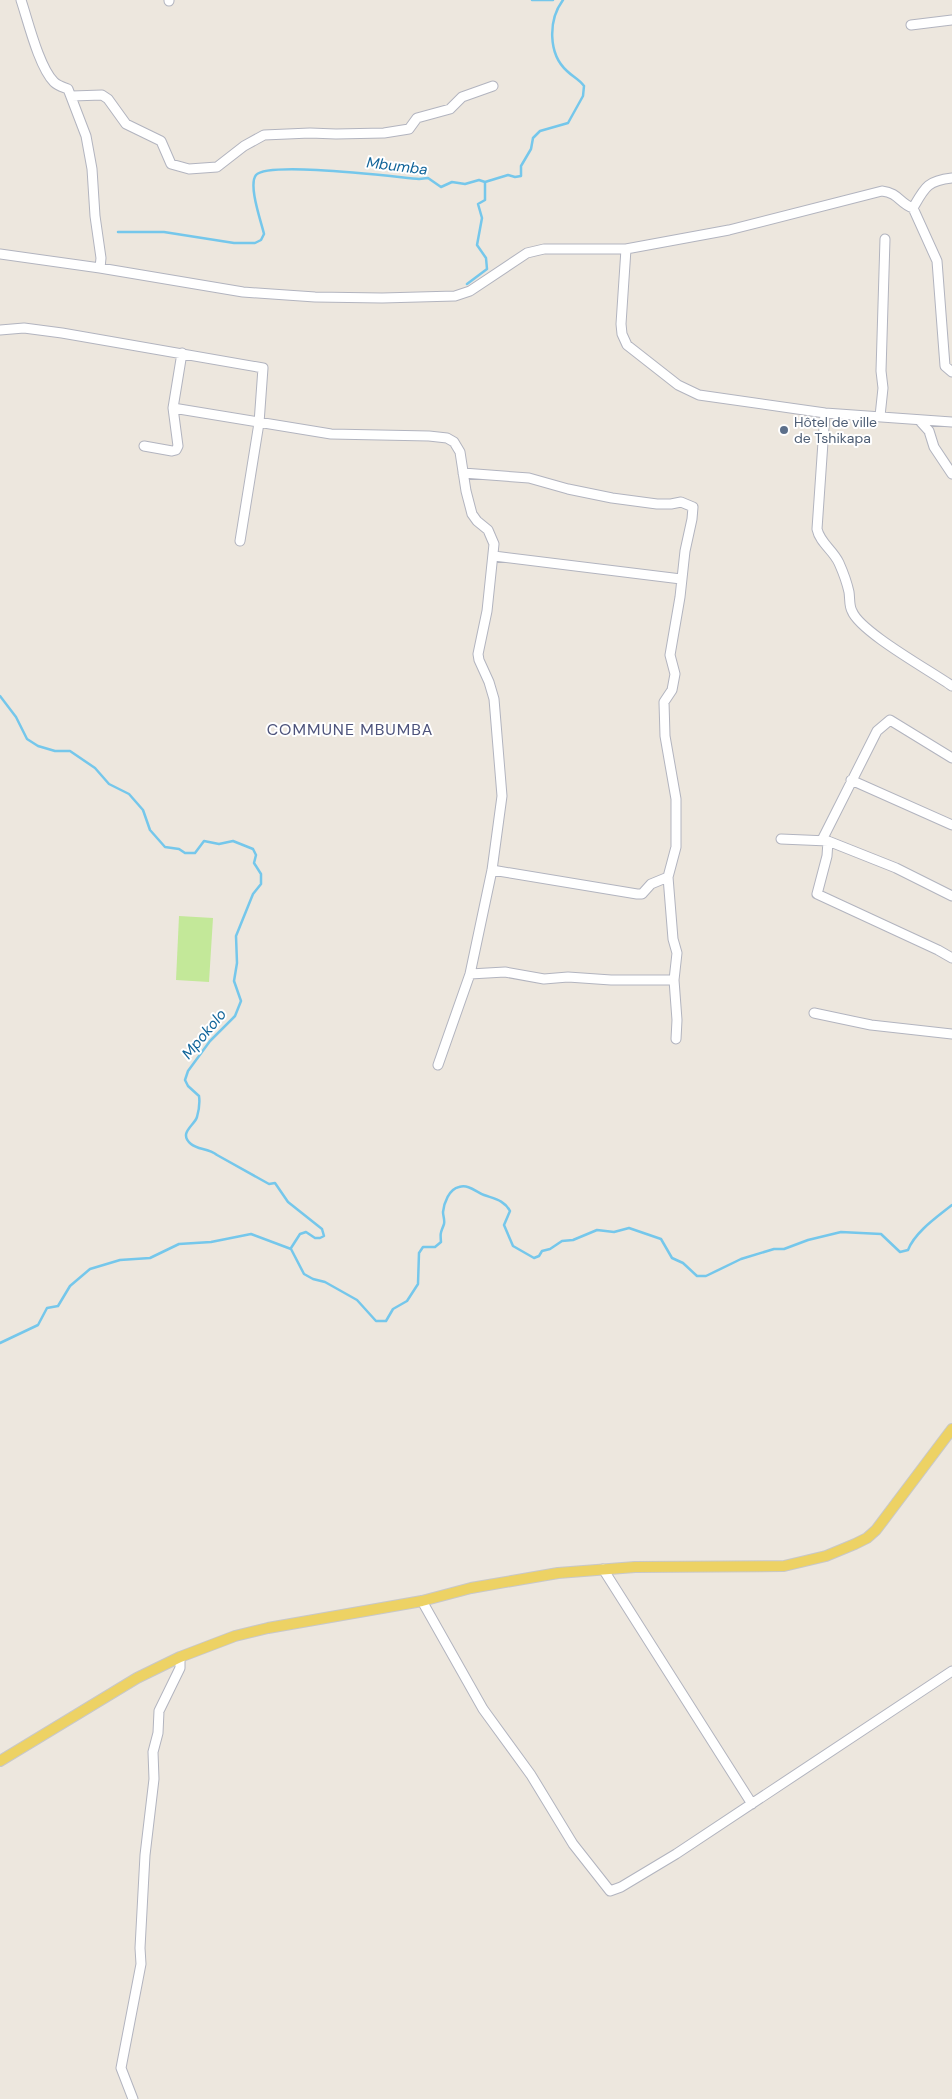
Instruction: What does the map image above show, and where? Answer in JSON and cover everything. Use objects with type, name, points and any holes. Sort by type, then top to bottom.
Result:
[{"type":"main road","points":[[0,1761],[136,1678],[180,1657],[235,1636],[268,1628],[422,1601],[481,1587],[558,1573],[603,1569],[703,1565],[784,1566],[826,1556],[867,1538],[876,1530],[952,1429]]},
{"type":"street","points":[[21,0],[38,53],[52,80],[59,86],[68,89],[86,136],[92,168],[95,216],[101,258],[100,268]]},
{"type":"street","points":[[911,25],[952,20]]},
{"type":"street","points":[[72,96],[102,95],[108,99],[126,124],[161,141],[171,164],[189,169],[217,167],[244,146],[264,135],[384,133],[409,129],[417,118],[450,109],[462,97],[493,86]]},
{"type":"street","points":[[913,208],[926,185],[941,179],[952,178]]},
{"type":"street","points":[[0,254],[100,268],[243,292],[325,297],[455,296],[470,291],[527,254],[544,249],[626,249],[729,230],[882,191],[892,192],[913,208],[936,261],[945,366],[952,372]]},
{"type":"street","points":[[880,416],[883,388],[881,371],[886,239]]},
{"type":"street","points":[[626,249],[622,334],[627,345],[678,385],[699,395],[825,413],[952,422]]},
{"type":"street","points":[[0,330],[33,329],[263,368],[259,423],[240,541]]},
{"type":"street","points":[[144,446],[172,451],[176,450],[178,446],[173,408],[182,353]]},
{"type":"street","points":[[173,408],[330,434],[447,438],[454,442],[460,452],[466,491],[472,514],[488,530],[494,544],[488,611],[478,654],[494,699],[498,725],[502,796],[492,870],[470,974],[438,1065]]},
{"type":"street","points":[[825,413],[817,529],[819,538],[835,556],[840,566],[852,611],[856,618],[884,643],[952,686]]},
{"type":"street","points":[[920,421],[929,431],[934,447],[952,474]]},
{"type":"street","points":[[463,473],[529,478],[568,490],[612,498],[657,504],[686,504],[693,507],[684,551],[680,597],[670,655],[675,674],[672,690],[664,702],[665,736],[676,799],[677,827],[676,847],[668,877],[673,939],[677,953],[674,980],[677,1020],[676,1039]]},
{"type":"street","points":[[494,556],[681,580]]},
{"type":"street","points":[[952,758],[890,720],[877,731],[825,840],[827,856],[817,894],[952,958]]},
{"type":"street","points":[[852,780],[952,825]]},
{"type":"street","points":[[781,839],[825,840],[896,868],[952,896]]},
{"type":"street","points":[[492,870],[637,894],[642,894],[656,881],[668,877]]},
{"type":"street","points":[[470,974],[505,972],[544,979],[568,976],[611,980],[674,980]]},
{"type":"street","points":[[814,1013],[840,1017],[871,1026],[952,1034]]},
{"type":"street","points":[[603,1569],[752,1804]]},
{"type":"street","points":[[422,1601],[483,1709],[531,1775],[573,1844],[608,1890],[613,1891],[676,1854],[952,1671]]},
{"type":"street","points":[[133,2099],[120,2068],[141,1964],[140,1948],[145,1856],[154,1779],[153,1752],[158,1733],[159,1711],[168,1689],[180,1668],[180,1657]]},
{"type":"green space","points":[[179,916],[213,918],[209,982],[176,980]]},
{"type":"waterway","points":[[532,0],[553,0]]},
{"type":"waterway","name":"Mbumba","points":[[118,232],[164,232],[234,243],[255,243],[261,240],[264,234],[254,195],[254,180],[256,175],[266,171],[284,169],[360,173],[419,179],[428,178],[441,187],[452,182],[465,184],[479,180],[485,182],[508,175],[521,176],[521,166],[531,149],[533,138],[540,131],[568,123],[583,96],[584,86],[561,64],[553,46],[552,37],[555,17],[563,0]]},
{"type":"waterway","points":[[467,284],[487,269],[486,258],[477,245],[482,218],[478,204],[485,200],[485,183]]},
{"type":"waterway","name":"Mpokolo","points":[[0,696],[16,717],[27,739],[38,746],[55,751],[70,751],[95,768],[109,784],[129,794],[143,810],[150,830],[165,847],[179,849],[185,853],[195,853],[204,841],[219,844],[233,841],[253,849],[256,855],[254,863],[261,874],[261,884],[253,894],[236,936],[237,963],[234,981],[241,1001],[235,1016],[210,1041],[188,1071],[185,1080],[188,1086],[199,1096],[199,1104],[197,1117],[186,1133],[186,1136],[187,1140],[194,1146],[214,1153],[269,1184],[275,1183],[288,1202],[322,1229],[324,1236],[320,1238],[315,1238],[306,1232],[300,1234],[291,1248]]},
{"type":"waterway","points":[[0,1343],[38,1325],[47,1308],[58,1306],[70,1286],[90,1269],[120,1260],[150,1258],[179,1244],[211,1242],[251,1234],[291,1249],[304,1274],[325,1282],[357,1300],[376,1321],[386,1321],[393,1309],[407,1301],[418,1284],[419,1253],[423,1247],[435,1247],[441,1242],[444,1222],[443,1212],[446,1201],[452,1190],[463,1186],[505,1204],[510,1211],[504,1225],[513,1246],[534,1258],[539,1256],[542,1251],[550,1249],[562,1241],[573,1240],[597,1230],[614,1232],[629,1228],[661,1239],[672,1258],[683,1263],[697,1276],[706,1276],[741,1259],[774,1249],[784,1249],[808,1240],[841,1232],[881,1234],[900,1252],[908,1250],[921,1231],[952,1205]]},
{"type":"place","name":"Hôtel de ville de Tshikapa","points":[[784,430]]},
{"type":"district","name":"COMMUNE MBUMBA","points":[[350,729]]}]
